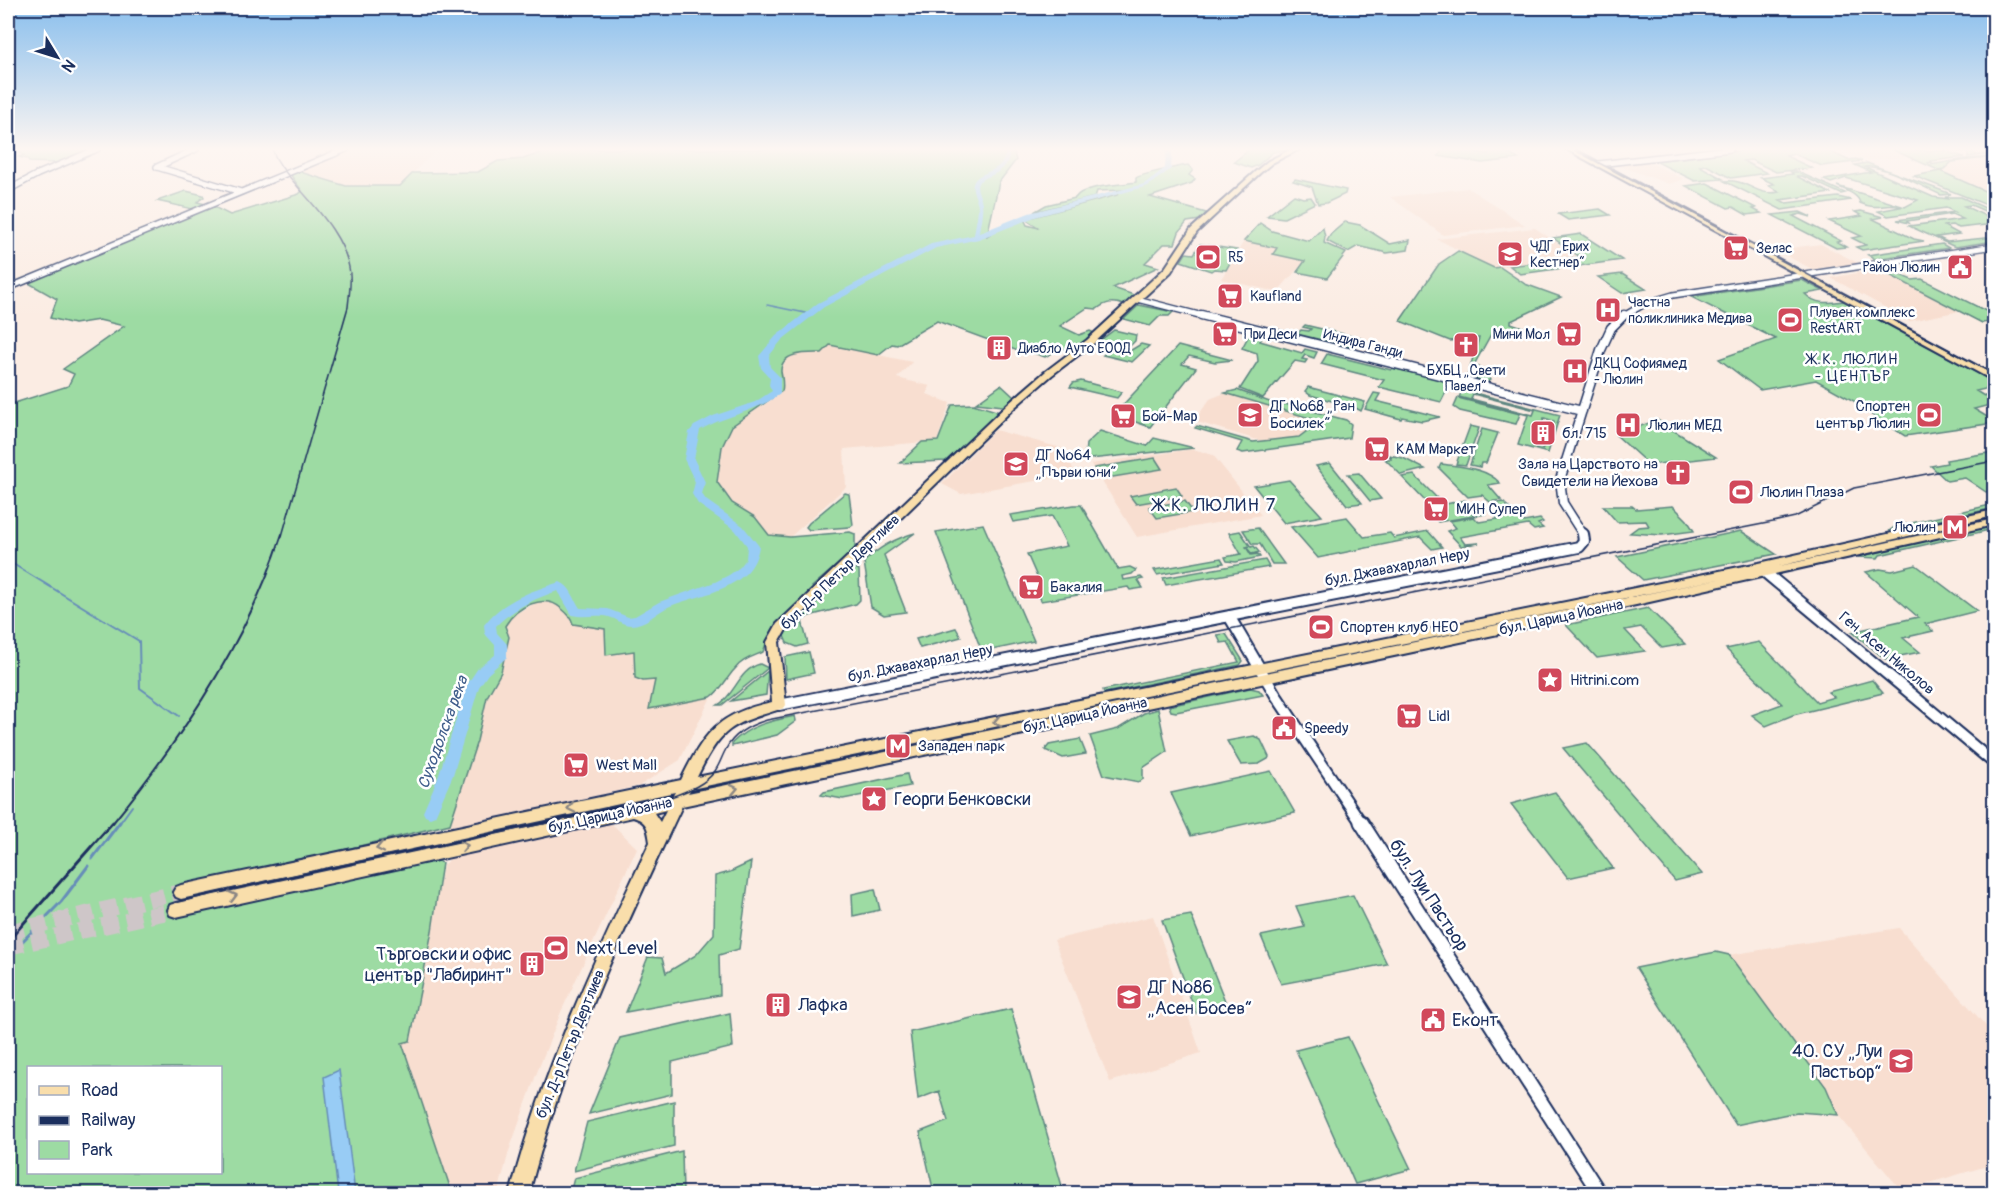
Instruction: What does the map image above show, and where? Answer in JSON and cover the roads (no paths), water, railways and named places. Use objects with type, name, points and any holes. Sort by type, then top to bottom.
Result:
[{"type":"main road","name":"бул. Д-р Петър Дертлиев","points":[[519,1194],[547,1097],[571,1035],[685,784],[709,740],[724,726],[757,709],[779,705],[773,642],[785,622],[1012,405],[1090,342],[1168,270],[1190,237],[1222,205]]},
{"type":"main road","points":[[1677,205],[1995,369]]},
{"type":"main road","points":[[1684,205],[1995,378]]},
{"type":"main road","name":"бул. Царица Йоанна","points":[[1763,571],[1995,513]]},
{"type":"main road","name":"бул. Царица Йоанна","points":[[181,892],[314,861],[685,784],[1263,673],[1995,522]]},
{"type":"main road","name":"бул. Царица Йоанна","points":[[176,910],[294,882],[628,812],[1263,673]]},
{"type":"main road","points":[[628,812],[642,813],[651,817],[658,843]]},
{"type":"street","points":[[8,288],[209,205]]},
{"type":"street","name":"бул. Джавахарлал Неру","points":[[779,705],[1579,547],[1584,541],[1584,536],[1567,511],[1561,496],[1560,484],[1606,338],[1616,321],[1631,309],[1675,294],[1995,246]]},
{"type":"street","name":"Индира Ганди","points":[[1137,299],[1582,411]]},
{"type":"street","name":"Ген. Асен Николов","points":[[1763,571],[1995,764]]},
{"type":"street","name":"бул. Луи Пастьор","points":[[1229,616],[1263,673],[1600,1194]]},
{"type":"water","points":[[339,1070],[355,1193],[338,1193],[324,1077]]},
{"type":"waterway","points":[[976,237],[980,205]]},
{"type":"waterway","name":"Суходолска река","points":[[430,812],[446,775],[473,686],[483,671],[501,657],[501,644],[491,634],[490,625],[497,618],[531,596],[560,586],[576,612],[608,613],[630,621],[643,617],[663,605],[719,585],[744,570],[751,559],[753,546],[739,528],[702,502],[697,494],[700,482],[689,459],[694,432],[697,428],[717,418],[758,404],[777,392],[774,385],[775,377],[766,368],[764,356],[779,338],[821,305],[934,246],[976,237],[1032,215],[1070,205]]},
{"type":"waterway","points":[[767,305],[810,314]]},
{"type":"waterway","points":[[8,561],[139,641],[140,688],[179,716]]},
{"type":"waterway","points":[[119,824],[132,806]]},
{"type":"waterway","points":[[92,859],[120,822]]},
{"type":"waterway","points":[[8,956],[61,902],[88,866]]},
{"type":"tunnel","points":[[8,932],[181,892]]},
{"type":"tunnel","points":[[8,947],[176,910]]},
{"type":"tram line","points":[[1678,205],[1994,374]]},
{"type":"tram line","points":[[543,824],[671,797],[689,790],[711,776],[729,743],[738,734],[767,720],[1773,522],[1795,517],[1854,488],[1994,461]]},
{"type":"tram line","points":[[178,902],[267,881],[550,822]]},
{"type":"railway","points":[[282,536],[348,307],[350,290],[348,262],[344,250],[331,227],[314,205]]},
{"type":"railway","points":[[112,824],[188,722],[232,650],[268,573],[282,534]]},
{"type":"railway","points":[[8,941],[113,822]]},
{"type":"place","name":"Зелас","points":[[1736,248]]},
{"type":"place","name":"ЧДГ „Ерих Кестнер“","points":[[1510,254]]},
{"type":"place","name":"R5","points":[[1208,257]]},
{"type":"place","name":"Район Люлин","points":[[1960,267]]},
{"type":"place","name":"Kaufland","points":[[1230,296]]},
{"type":"place","name":"Частна поликлиника Медива","points":[[1608,310]]},
{"type":"place","name":"Плувен комплекс RestART","points":[[1790,320]]},
{"type":"place","name":"При Деси","points":[[1225,334]]},
{"type":"place","name":"Мини Мол","points":[[1569,334]]},
{"type":"place","name":"БХБЦ „Свети Павел“","points":[[1466,345]]},
{"type":"place","name":"Диабло Ауто ЕООД","points":[[999,348]]},
{"type":"place","name":"ДКЦ Софиямед - Люлин","points":[[1575,371]]},
{"type":"place","name":"ДГ №68 „Ран Босилек“","points":[[1250,415]]},
{"type":"place","name":"Спортен център Люлин","points":[[1929,415]]},
{"type":"place","name":"Бой-Мар","points":[[1123,416]]},
{"type":"place","name":"Люлин МЕД","points":[[1628,425]]},
{"type":"place","name":"бл. 715","points":[[1543,433]]},
{"type":"place","name":"КАМ Маркет","points":[[1377,449]]},
{"type":"place","name":"ДГ №64 „Първи юни“","points":[[1016,464]]},
{"type":"place","name":"Зала на Царството на Свидетели на Йехова","points":[[1678,473]]},
{"type":"place","name":"Люлин Плаза","points":[[1741,492]]},
{"type":"place","name":"МИН Супер","points":[[1436,509]]},
{"type":"place","name":"Люлин","points":[[1955,527]]},
{"type":"place","name":"Бакалия","points":[[1031,587]]},
{"type":"place","name":"Спортен клуб НЕО","points":[[1321,627]]},
{"type":"place","name":"Hitrini.com","points":[[1550,680]]},
{"type":"place","name":"Lidl","points":[[1409,716]]},
{"type":"place","name":"Speedy","points":[[1284,728]]},
{"type":"place","name":"Западен парк","points":[[898,746]]},
{"type":"place","name":"West Mall","points":[[576,765]]},
{"type":"place","name":"Георги Бенковски","points":[[874,799]]},
{"type":"place","name":"Next Level","points":[[556,948]]},
{"type":"place","name":"Търговски и офис център \"Лабиринт\"","points":[[532,964]]},
{"type":"place","name":"ДГ №86 „Асен Босев“","points":[[1129,997]]},
{"type":"place","name":"Лафка","points":[[778,1005]]},
{"type":"place","name":"Еконт","points":[[1433,1020]]},
{"type":"place","name":"40. СУ „Луи Пастьор“","points":[[1901,1061]]},
{"type":"district","name":"Ж.К. ЛЮЛИН - ЦЕНТЪР","points":[[1853,368]]},
{"type":"district","name":"Ж.К. ЛЮЛИН 7","points":[[1215,505]]}]
